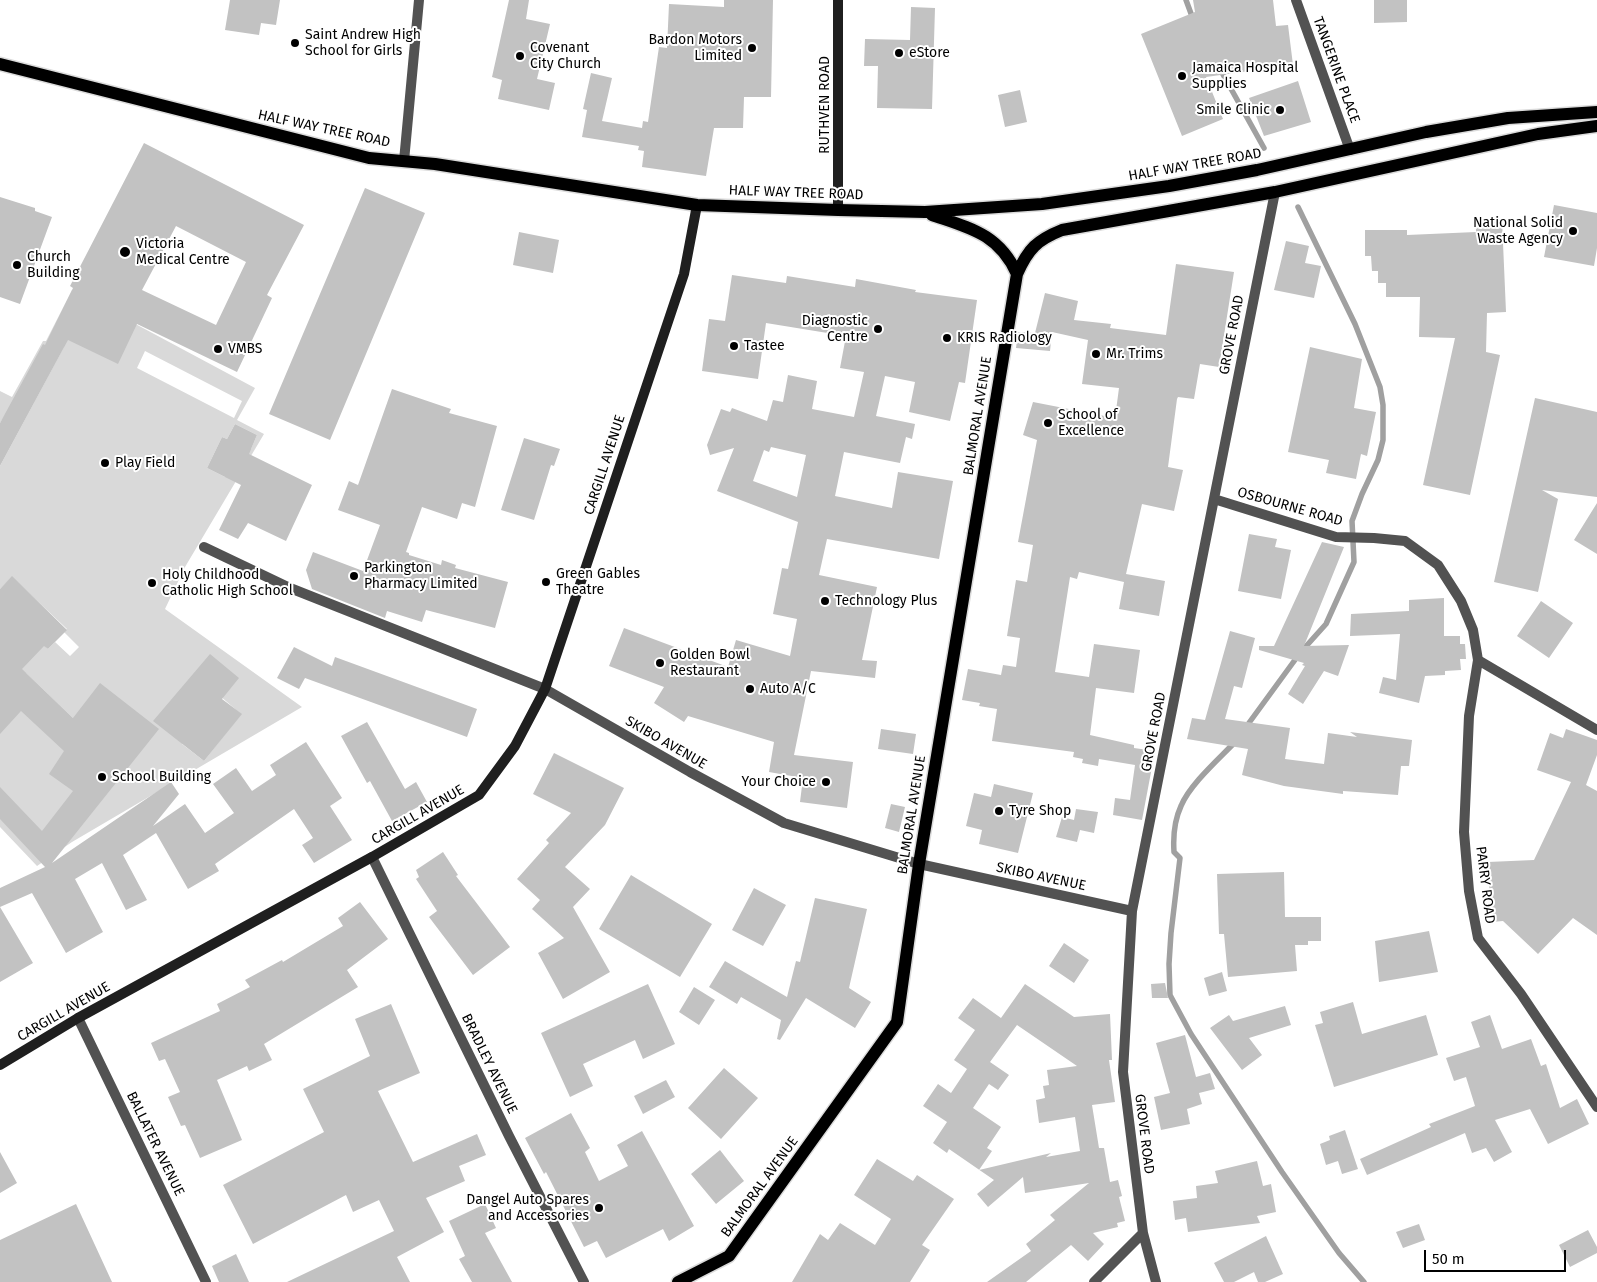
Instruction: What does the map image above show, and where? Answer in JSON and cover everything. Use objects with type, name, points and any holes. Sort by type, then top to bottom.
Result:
[{"type":"main road","name":"RUTHVEN ROAD","points":[[838,0],[838,210]]},
{"type":"main road","name":"HALF WAY TREE ROAD","points":[[0,64],[369,158],[404,161],[697,204],[838,210],[925,212],[1042,204],[1169,186],[1350,150],[1426,132],[1508,118],[1597,112]]},
{"type":"main road","points":[[1017,274],[1025,255],[1034,245],[1046,236],[1062,230],[1275,192],[1538,134],[1597,126]]},
{"type":"main road","name":"CARGILL AVENUE","points":[[0,1065],[78,1018],[372,857],[479,795],[515,746],[545,689],[684,274],[697,204]]},
{"type":"main road","points":[[925,212],[968,227],[992,240],[1011,261],[1017,274]]},
{"type":"main road","name":"BALMORAL AVENUE","points":[[678,1282],[729,1256],[897,1022],[919,864],[1017,274]]},
{"type":"street","points":[[404,161],[419,0]]},
{"type":"street","name":"TANGERINE PLACE","points":[[1296,0],[1350,150]]},
{"type":"street","name":"GROVE ROAD","points":[[1156,1282],[1143,1233],[1123,1072],[1132,911],[1275,192]]},
{"type":"street","name":"OSBOURNE ROAD","points":[[1214,499],[1341,537],[1405,541],[1438,565],[1461,601],[1473,630],[1478,660]]},
{"type":"street","name":"SKIBO AVENUE","points":[[204,547],[290,588],[545,689],[784,823],[919,864],[1132,911]]},
{"type":"street","points":[[1478,660],[1597,730]]},
{"type":"street","name":"PARRY ROAD","points":[[1478,660],[1469,716],[1464,832],[1469,890],[1478,938],[1521,994],[1597,1107]]},
{"type":"street","name":"BRADLEY AVENUE","points":[[372,857],[509,1136],[584,1282]]},
{"type":"street","name":"BALLATER AVENUE","points":[[78,1018],[206,1282]]},
{"type":"street","points":[[1094,1282],[1143,1233]]},
{"type":"shaded area","name":"Holy Childhood Catholic High School","points":[[72,290],[255,388],[237,420],[264,434],[185,567],[165,609],[302,707],[72,842],[37,866],[0,827],[0,603],[48,649],[55,642],[70,656],[79,647],[64,632],[67,629],[12,577],[0,589],[0,466],[64,347],[54,341],[0,423],[0,391],[12,397],[43,341],[46,341]],"holes":[[[145,351],[242,401],[234,418],[137,368]],[[235,424],[257,435],[251,449],[242,445],[225,477],[207,468],[222,437],[227,439]],[[26,673],[75,720],[5,695]],[[220,696],[241,714],[204,761],[182,744]]]},
{"type":"building","points":[[230,0],[280,0],[276,25],[261,23],[259,35],[225,30]]},
{"type":"building","name":"Covenant City Church","points":[[509,0],[529,0],[526,19],[550,24],[537,79],[555,83],[549,110],[498,99],[502,80],[492,77]]},
{"type":"building","points":[[724,0],[773,0],[771,97],[744,97],[743,128],[714,128],[706,176],[642,167],[644,151],[638,150],[639,146],[582,137],[587,110],[583,109],[591,73],[612,78],[602,121],[642,128],[643,121],[648,122],[659,47],[667,48],[669,4],[724,7]]},
{"type":"building","points":[[1193,0],[1273,0],[1276,26],[1288,25],[1293,65],[1206,77],[1223,119],[1182,136],[1141,34],[1195,12]]},
{"type":"building","points":[[1374,0],[1407,0],[1407,22],[1374,23]]},
{"type":"building","name":"eStore","points":[[911,7],[935,8],[932,109],[877,108],[878,66],[864,66],[865,39],[910,40]]},
{"type":"building","name":"Smile Clinic","points":[[1298,81],[1311,122],[1264,136],[1249,98]]},
{"type":"building","points":[[1020,90],[1027,122],[1005,127],[998,95]]},
{"type":"building","points":[[144,143],[304,225],[267,295],[272,298],[237,372],[137,324],[118,364],[68,340],[0,466],[0,423],[43,344],[45,345],[73,288],[70,286]],"holes":[[[176,226],[246,262],[216,325],[142,290]]]},
{"type":"building","points":[[365,188],[425,213],[330,440],[269,414]]},
{"type":"building","name":"Church Building","points":[[0,197],[35,208],[35,211],[52,217],[20,304],[0,297]]},
{"type":"building","name":"National Solid Waste Agency","points":[[1554,205],[1597,213],[1597,248],[1594,266],[1544,257]]},
{"type":"building","points":[[1502,220],[1506,312],[1487,313],[1486,352],[1500,355],[1470,495],[1423,485],[1455,338],[1419,337],[1420,297],[1386,297],[1386,283],[1378,283],[1378,271],[1372,271],[1371,256],[1365,256],[1365,230],[1407,230],[1407,235],[1476,232],[1476,221]]},
{"type":"building","points":[[519,232],[559,240],[553,273],[513,265]]},
{"type":"building","points":[[1286,241],[1309,246],[1305,263],[1321,266],[1314,298],[1274,290]]},
{"type":"building","points":[[1176,264],[1234,272],[1219,367],[1200,364],[1194,399],[1178,397],[1177,399],[1168,467],[1183,470],[1174,511],[1142,504],[1126,574],[1165,581],[1159,616],[1119,609],[1124,582],[1079,572],[1077,579],[1070,577],[1055,672],[1089,677],[1094,644],[1140,650],[1134,693],[1096,688],[1090,735],[1134,745],[1134,748],[1155,751],[1142,820],[1113,815],[1115,798],[1130,800],[1135,765],[1099,759],[1098,766],[1082,763],[1083,759],[1073,757],[1074,752],[992,741],[997,709],[979,706],[980,703],[962,700],[968,669],[1001,675],[1003,665],[1016,667],[1020,638],[1007,636],[1016,580],[1027,582],[1033,545],[1018,542],[1037,440],[1023,435],[1033,402],[1115,418],[1119,388],[1082,384],[1088,340],[1052,332],[1050,351],[1016,348],[1018,332],[1035,333],[1045,293],[1078,301],[1074,320],[1111,324],[1110,328],[1166,335]]},
{"type":"building","points":[[732,275],[786,283],[787,276],[855,287],[856,279],[916,290],[915,292],[977,300],[965,383],[959,382],[950,421],[909,412],[915,382],[885,376],[876,416],[915,424],[912,439],[906,437],[900,463],[844,452],[835,496],[892,508],[898,472],[953,481],[939,559],[827,539],[819,575],[877,587],[862,660],[877,661],[875,678],[811,671],[794,755],[853,762],[847,808],[800,802],[803,778],[769,772],[774,742],[688,716],[684,722],[654,703],[664,687],[609,666],[624,628],[728,667],[736,640],[790,656],[797,619],[773,614],[782,568],[788,569],[798,522],[717,491],[734,448],[710,455],[707,445],[721,409],[730,412],[732,408],[767,421],[773,400],[783,402],[788,375],[817,381],[812,409],[854,417],[864,372],[840,368],[846,336],[766,323],[758,379],[702,371],[709,319],[725,321]],"holes":[[[771,447],[806,455],[797,497],[753,481],[764,450],[769,452]]]},
{"type":"building","points":[[1310,347],[1362,359],[1354,408],[1376,412],[1367,456],[1361,454],[1356,479],[1326,473],[1329,460],[1288,452]]},
{"type":"building","points":[[392,389],[451,409],[449,413],[497,426],[475,507],[462,503],[457,519],[422,507],[406,552],[409,555],[441,565],[442,560],[456,565],[455,568],[508,582],[495,628],[426,610],[422,622],[387,611],[385,618],[312,589],[306,570],[313,552],[363,571],[380,525],[338,510],[349,481],[358,485]]},
{"type":"building","points":[[1535,398],[1597,412],[1597,497],[1542,490],[1558,499],[1538,592],[1494,582]]},
{"type":"building","points":[[235,424],[257,435],[249,454],[312,485],[286,541],[248,523],[238,539],[219,530],[241,485],[207,468],[222,437],[227,439]]},
{"type":"building","points":[[524,438],[560,449],[554,466],[551,465],[534,520],[501,510]]},
{"type":"building","points":[[1597,503],[1597,554],[1574,540]]},
{"type":"building","points":[[1249,534],[1277,539],[1275,547],[1291,550],[1281,599],[1238,591]]},
{"type":"building","points":[[1322,542],[1344,547],[1304,646],[1349,645],[1338,676],[1324,671],[1303,704],[1288,694],[1305,666],[1302,665],[1304,663],[1259,650],[1259,646],[1274,646]]},
{"type":"building","points":[[12,576],[67,630],[48,649],[44,646],[22,669],[73,718],[100,683],[159,729],[52,863],[171,782],[179,794],[153,826],[185,804],[205,833],[234,813],[213,784],[236,768],[252,791],[276,775],[270,765],[306,742],[342,798],[330,806],[352,840],[314,863],[302,845],[313,838],[294,809],[215,864],[219,871],[188,889],[156,833],[123,855],[147,900],[126,910],[102,863],[75,879],[103,932],[66,953],[32,893],[0,907],[0,888],[45,867],[0,819],[0,787],[42,831],[73,791],[49,774],[64,751],[21,711],[0,734],[0,589]]},
{"type":"building","points":[[1444,598],[1444,636],[1460,636],[1460,644],[1465,644],[1466,659],[1460,659],[1461,670],[1445,671],[1445,675],[1425,676],[1419,703],[1379,693],[1383,677],[1396,680],[1400,634],[1350,636],[1351,614],[1409,611],[1409,600]]},
{"type":"building","points":[[1541,601],[1573,623],[1549,658],[1517,636]]},
{"type":"building","points":[[1230,631],[1255,638],[1242,688],[1234,686],[1225,719],[1290,728],[1285,759],[1324,764],[1328,733],[1357,737],[1350,732],[1412,740],[1409,766],[1401,766],[1398,795],[1343,791],[1343,794],[1284,786],[1242,775],[1248,749],[1187,739],[1192,718],[1205,720]]},
{"type":"building","points":[[294,647],[332,666],[335,657],[477,709],[467,737],[305,678],[299,689],[277,678]]},
{"type":"building","points":[[210,654],[239,678],[222,699],[242,714],[204,761],[153,721]]},
{"type":"building","points":[[367,722],[405,789],[416,782],[427,802],[392,821],[370,781],[367,783],[341,736]]},
{"type":"building","points":[[881,729],[916,734],[913,754],[878,749]]},
{"type":"building","points":[[1566,729],[1597,740],[1597,755],[1586,785],[1597,791],[1597,935],[1573,918],[1538,954],[1503,921],[1491,922],[1488,862],[1534,860],[1571,782],[1537,770],[1550,733],[1563,738]]},
{"type":"building","points":[[554,753],[624,788],[605,825],[565,867],[590,889],[573,907],[610,972],[563,999],[538,953],[564,938],[532,909],[540,900],[517,879],[549,843],[546,840],[571,813],[533,794]]},
{"type":"building","name":"Tyre Shop","points":[[994,784],[1033,793],[1018,853],[979,844],[982,830],[966,826],[974,793],[991,797]]},
{"type":"building","points":[[891,804],[905,807],[899,832],[885,828]]},
{"type":"building","points":[[1076,809],[1098,812],[1094,833],[1080,830],[1077,842],[1056,837],[1062,817],[1074,820]]},
{"type":"building","points":[[443,852],[458,875],[456,876],[510,947],[473,975],[429,917],[437,911],[416,879],[419,877],[416,870]]},
{"type":"building","points":[[1284,872],[1285,917],[1321,917],[1321,941],[1308,941],[1308,945],[1295,945],[1297,971],[1228,977],[1224,934],[1219,934],[1217,874]]},
{"type":"building","points":[[631,875],[712,924],[680,977],[599,929]]},
{"type":"building","points":[[754,888],[786,905],[763,946],[732,930]]},
{"type":"building","points":[[815,898],[867,909],[849,988],[871,1002],[855,1028],[806,998],[780,1040],[777,1039],[781,1020],[741,997],[737,1004],[709,987],[725,961],[787,997],[796,961],[800,962]]},
{"type":"building","points":[[360,902],[388,939],[347,970],[358,987],[264,1044],[272,1060],[249,1071],[247,1066],[217,1080],[242,1140],[200,1158],[185,1125],[181,1126],[168,1097],[180,1092],[165,1059],[159,1061],[151,1043],[220,1011],[217,1004],[250,987],[245,980],[282,960],[283,962],[343,926],[338,918]]},
{"type":"building","points":[[0,907],[33,963],[0,982]]},
{"type":"building","points":[[1429,931],[1438,972],[1379,982],[1375,941]]},
{"type":"building","points":[[1064,943],[1089,960],[1074,983],[1049,966]]},
{"type":"building","points":[[1222,972],[1227,991],[1209,996],[1204,978]]},
{"type":"building","points":[[1165,983],[1168,998],[1152,998],[1151,984]]},
{"type":"building","points":[[648,984],[675,1044],[643,1059],[635,1040],[583,1064],[593,1086],[570,1097],[541,1033]]},
{"type":"building","points":[[1025,984],[1074,1017],[1110,1014],[1112,1060],[1109,1060],[1115,1102],[1092,1105],[1099,1148],[1104,1148],[1110,1182],[1118,1180],[1122,1196],[1119,1197],[1125,1221],[1117,1223],[1118,1227],[1093,1233],[1104,1244],[1088,1261],[1071,1245],[1026,1282],[987,1282],[1031,1251],[1026,1244],[1055,1220],[1050,1215],[1089,1183],[1025,1193],[1023,1177],[988,1207],[977,1194],[994,1180],[979,1170],[949,1149],[947,1153],[933,1143],[947,1122],[923,1106],[938,1084],[951,1093],[967,1069],[954,1060],[975,1030],[958,1018],[973,998],[1001,1018]],"holes":[[[1017,1025],[1077,1066],[1047,1070],[1049,1085],[1043,1086],[1045,1098],[1036,1100],[1039,1123],[1075,1117],[1080,1151],[1046,1157],[1051,1153],[979,1170],[992,1151],[987,1148],[1001,1127],[973,1108],[989,1084],[998,1090],[1009,1075],[990,1062]]]},
{"type":"building","points":[[694,987],[715,1000],[699,1025],[679,1012]]},
{"type":"building","points":[[1353,1002],[1362,1034],[1426,1015],[1438,1055],[1334,1087],[1315,1025],[1323,1023],[1320,1012]]},
{"type":"building","points":[[391,1004],[420,1073],[378,1091],[413,1162],[477,1134],[486,1155],[459,1166],[465,1181],[426,1198],[444,1232],[397,1257],[410,1282],[287,1282],[394,1231],[379,1200],[353,1212],[346,1195],[253,1244],[223,1185],[324,1132],[303,1089],[370,1056],[355,1019]]},
{"type":"building","points":[[1285,1006],[1291,1025],[1249,1038],[1262,1055],[1242,1070],[1210,1028],[1229,1015],[1233,1021]]},
{"type":"building","points":[[1490,1015],[1502,1049],[1531,1039],[1541,1066],[1546,1064],[1560,1108],[1577,1099],[1589,1124],[1548,1144],[1530,1109],[1495,1120],[1512,1152],[1494,1162],[1486,1148],[1472,1153],[1465,1133],[1367,1175],[1360,1159],[1431,1127],[1429,1124],[1475,1106],[1466,1077],[1454,1081],[1446,1058],[1480,1047],[1471,1022]]},
{"type":"building","points":[[1185,1035],[1196,1077],[1210,1073],[1215,1089],[1199,1093],[1202,1104],[1187,1109],[1190,1124],[1161,1130],[1154,1097],[1170,1093],[1156,1043]]},
{"type":"building","points":[[724,1068],[758,1098],[721,1139],[688,1108]]},
{"type":"building","points":[[666,1080],[675,1097],[643,1114],[634,1096]]},
{"type":"building","points":[[571,1113],[590,1148],[585,1152],[599,1181],[628,1166],[617,1145],[642,1131],[694,1226],[669,1241],[663,1229],[606,1258],[597,1241],[584,1247],[546,1172],[544,1174],[525,1138]]},
{"type":"building","points":[[1345,1130],[1358,1169],[1342,1174],[1338,1161],[1326,1165],[1320,1144],[1330,1140],[1329,1136]]},
{"type":"building","points":[[720,1150],[744,1181],[716,1204],[691,1174]]},
{"type":"building","points":[[0,1152],[17,1183],[0,1193]]},
{"type":"building","points":[[877,1159],[913,1181],[917,1175],[954,1199],[922,1245],[930,1250],[910,1282],[792,1282],[820,1234],[828,1240],[840,1223],[875,1245],[891,1219],[854,1195]]},
{"type":"building","points":[[1257,1161],[1263,1186],[1271,1184],[1276,1212],[1257,1216],[1260,1223],[1188,1232],[1186,1218],[1175,1220],[1173,1201],[1197,1198],[1196,1186],[1218,1183],[1215,1171]]},
{"type":"building","points":[[76,1204],[112,1282],[0,1282],[0,1240]]},
{"type":"building","points":[[485,1204],[496,1228],[485,1233],[512,1282],[472,1282],[459,1259],[465,1256],[449,1221]]},
{"type":"building","points":[[1419,1224],[1425,1240],[1403,1248],[1396,1232]]},
{"type":"building","points":[[1588,1230],[1597,1247],[1597,1253],[1570,1267],[1559,1245]]},
{"type":"building","points":[[1266,1236],[1283,1274],[1265,1282],[1258,1282],[1254,1272],[1234,1282],[1224,1282],[1214,1263]]},
{"type":"building","points":[[236,1254],[249,1282],[219,1282],[212,1266]]},
{"type":"waterway","points":[[1186,0],[1193,19]]},
{"type":"waterway","points":[[1220,69],[1264,148]]},
{"type":"waterway","points":[[1246,727],[1300,653],[1326,624],[1354,562],[1352,521],[1378,460],[1383,440],[1383,405],[1380,387],[1355,324],[1298,207]]},
{"type":"waterway","points":[[1236,741],[1191,789],[1177,817],[1174,834],[1174,852],[1180,858],[1171,933],[1170,995],[1191,1034],[1282,1172],[1339,1253],[1364,1282]]},
{"type":"place","name":"Saint Andrew High School for Girls","points":[[295,43]]},
{"type":"place","name":"Bardon Motors Limited","points":[[752,48]]},
{"type":"place","name":"eStore","points":[[899,53]]},
{"type":"place","name":"Covenant City Church","points":[[520,56]]},
{"type":"place","name":"Jamaica Hospital Supplies","points":[[1182,76]]},
{"type":"place","name":"Smile Clinic","points":[[1280,110]]},
{"type":"place","name":"National Solid Waste Agency","points":[[1573,231]]},
{"type":"place","name":"Victoria Medical Centre","points":[[125,252]]},
{"type":"place","name":"Church Building","points":[[17,265]]},
{"type":"place","name":"Diagnostic Centre","points":[[878,329]]},
{"type":"place","name":"KRIS Radiology","points":[[947,338]]},
{"type":"place","name":"Tastee","points":[[734,346]]},
{"type":"place","name":"VMBS","points":[[218,349]]},
{"type":"place","name":"Mr. Trims","points":[[1096,354]]},
{"type":"place","name":"School of Excellence","points":[[1048,423]]},
{"type":"place","name":"Play Field","points":[[105,463]]},
{"type":"place","name":"Parkington Pharmacy Limited","points":[[354,576]]},
{"type":"place","name":"Green Gables Theatre","points":[[546,582]]},
{"type":"place","name":"Holy Childhood Catholic High School","points":[[152,583]]},
{"type":"place","name":"Technology Plus","points":[[825,601]]},
{"type":"place","name":"Golden Bowl Restaurant","points":[[660,663]]},
{"type":"place","name":"Auto A/C","points":[[750,689]]},
{"type":"place","name":"School Building","points":[[102,777]]},
{"type":"place","name":"Your Choice","points":[[826,782]]},
{"type":"place","name":"Tyre Shop","points":[[999,811]]},
{"type":"place","name":"Dangel Auto Spares and Accessories","points":[[599,1208]]}]
